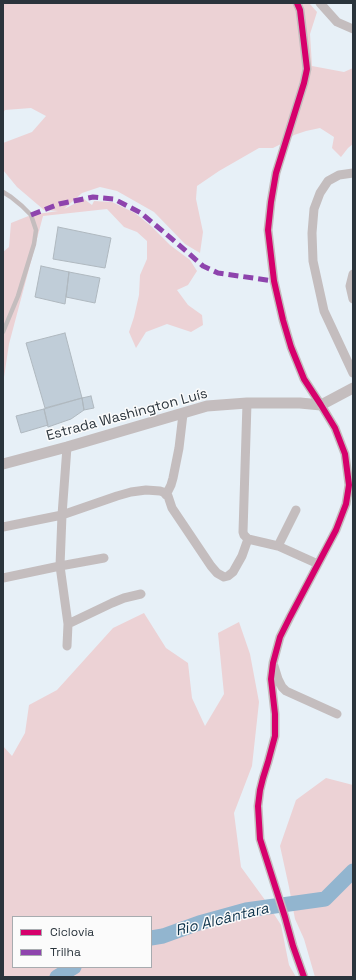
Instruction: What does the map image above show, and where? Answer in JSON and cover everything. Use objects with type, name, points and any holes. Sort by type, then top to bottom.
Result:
[{"type":"street","points":[[297,3],[300,10],[307,69],[276,172],[268,230],[274,281],[291,347],[304,379],[322,405],[335,428],[345,454],[350,485],[346,504],[336,530],[280,637],[273,663],[271,678],[275,714],[275,736],[260,790],[258,806],[260,839],[304,977]]},
{"type":"street","points":[[320,3],[337,22],[353,29]]},
{"type":"street","points":[[353,173],[339,175],[328,181],[320,193],[314,209],[312,233],[313,261],[324,311],[353,373]]},
{"type":"street","points":[[353,274],[350,286],[353,299]]},
{"type":"street","points":[[322,405],[353,388]]},
{"type":"street","points":[[247,403],[244,535],[248,538],[278,546],[318,564]]},
{"type":"street","name":"Estrada Washington Luís","points":[[3,464],[207,406],[247,403],[300,403],[322,405]]},
{"type":"street","points":[[166,495],[173,478],[183,414]]},
{"type":"street","points":[[67,447],[60,566],[68,624],[67,646]]},
{"type":"street","points":[[3,527],[62,515],[131,492],[146,490],[160,491],[168,496],[172,508],[211,566],[217,573],[224,577],[233,572],[242,556],[248,538]]},
{"type":"street","points":[[278,546],[296,510]]},
{"type":"street","points":[[3,578],[104,558]]},
{"type":"street","points":[[68,624],[118,601],[141,594]]},
{"type":"street","points":[[273,663],[278,679],[286,691],[337,714]]},
{"type":"lane","points":[[3,192],[22,206],[30,215],[36,230],[34,244],[18,296],[3,332]]},
{"type":"shaded area","points":[[3,3],[309,3],[317,12],[310,34],[312,66],[344,72],[353,68],[353,144],[341,157],[332,148],[334,137],[320,128],[306,131],[294,135],[285,142],[273,148],[259,148],[219,171],[197,186],[196,199],[203,232],[200,253],[185,244],[154,212],[117,191],[100,187],[82,193],[64,209],[84,199],[92,205],[94,201],[112,202],[135,213],[151,226],[170,245],[190,260],[197,271],[188,285],[177,290],[188,305],[202,315],[203,325],[191,332],[167,324],[146,332],[136,348],[129,332],[139,295],[140,275],[147,259],[147,241],[137,232],[124,227],[107,209],[43,216],[9,344],[3,384],[3,252],[9,247],[11,223],[31,215],[58,211],[44,210],[17,187],[3,170],[3,143],[32,132],[46,116],[31,108],[5,110],[3,113]]},
{"type":"shaded area","points":[[144,613],[166,648],[188,663],[192,698],[205,726],[224,694],[218,633],[239,622],[250,654],[259,702],[252,766],[234,813],[241,867],[281,925],[289,965],[296,977],[3,977],[3,746],[12,756],[25,733],[29,705],[57,690],[113,628]]},
{"type":"shaded area","points":[[326,778],[353,785],[353,977],[315,977],[304,939],[295,919],[280,846],[296,800]]},
{"type":"building","points":[[58,227],[111,238],[105,268],[53,259]]},
{"type":"building","points":[[41,266],[69,272],[65,304],[35,297]]},
{"type":"building","points":[[69,272],[100,278],[95,303],[66,297]]},
{"type":"building","points":[[65,333],[82,398],[45,408],[26,343]]},
{"type":"building","points":[[91,396],[94,408],[84,410],[82,398]]},
{"type":"building","points":[[82,398],[84,410],[71,419],[48,427],[44,409]]},
{"type":"building","points":[[44,409],[48,425],[21,433],[16,416]]},
{"type":"waterway","name":"Rio Alcântara","points":[[152,938],[163,936],[199,923],[246,910],[325,899],[353,871]]},
{"type":"waterway","name":"Rio Alcântara","points":[[57,977],[72,968]]},
{"type":"marked path","points":[[31,215],[59,204],[93,197],[114,199],[141,213],[203,266],[218,273],[274,281]]},
{"type":"cycle path","points":[[297,3],[300,10],[307,69],[276,173],[268,230],[274,281],[291,347],[304,379],[335,428],[345,454],[349,485],[346,504],[336,530],[280,637],[273,663],[271,679],[275,714],[275,736],[260,790],[258,806],[260,839],[304,977]]}]
